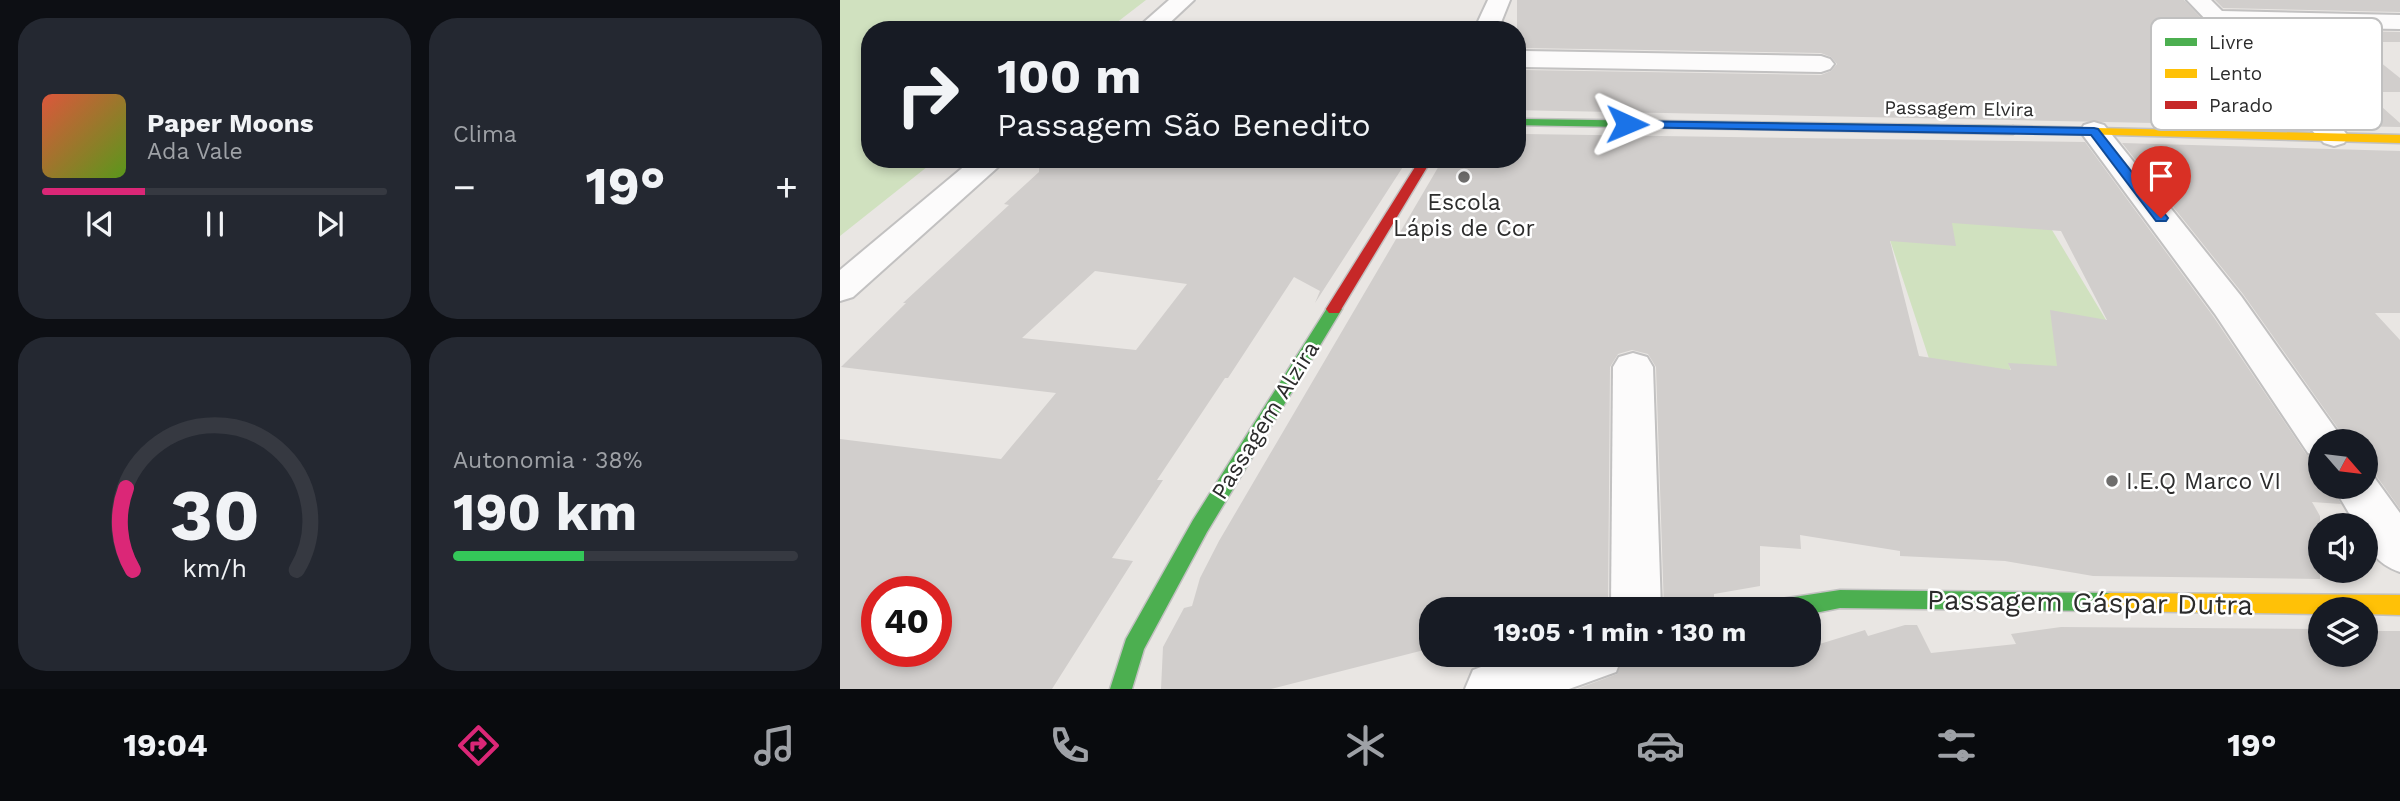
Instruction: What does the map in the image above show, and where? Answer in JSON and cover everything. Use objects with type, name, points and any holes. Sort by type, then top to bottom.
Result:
[{"type":"street","points":[[1158,21],[1183,0]]},
{"type":"street","points":[[1490,21],[1499,0]]},
{"type":"street","points":[[2207,9],[2341,18]]},
{"type":"street","points":[[2382,21],[2400,22]]},
{"type":"street","points":[[1526,58],[1821,64]]},
{"type":"street","name":"Passagem Elvira","points":[[1526,122],[2400,139]]},
{"type":"street","points":[[2327,130],[2334,137]]},
{"type":"street","points":[[2094,131],[2228,305],[2315,429]]},
{"type":"street","points":[[840,289],[981,168]]},
{"type":"street","name":"Passagem Alzira","points":[[1121,689],[1134,646],[1200,526],[1420,168]]},
{"type":"street","points":[[1633,367],[1636,597]]},
{"type":"street","points":[[2364,499],[2400,551]]},
{"type":"street","name":"Passagem Gáspar Dutra","points":[[1821,602],[1840,599],[2400,605]]},
{"type":"street","points":[[1492,689],[1558,667]]},
{"type":"green space","points":[[840,0],[1146,0],[1119,21],[861,21],[861,168],[926,168],[840,236]]},
{"type":"green space","points":[[1904,182],[2052,230],[2106,320],[2137,340],[2127,402],[2009,364],[2013,381],[1943,401],[1887,231]]},
{"type":"building","points":[[1517,0],[2184,0],[2201,18],[2151,18],[2151,123],[1526,110],[1526,70],[1821,75],[1831,71],[1837,64],[1831,57],[1821,53],[1526,48],[1526,21],[1517,21]]},
{"type":"building","points":[[2215,0],[2400,0],[2400,12],[2223,8]]},
{"type":"building","points":[[2382,32],[2400,32],[2400,42],[2382,42]]},
{"type":"building","points":[[2382,64],[2400,78],[2400,92],[2382,92]]},
{"type":"building","points":[[2382,107],[2400,123],[2400,127],[2382,127]]},
{"type":"building","points":[[1526,134],[2085,142],[2213,316],[2308,455],[2308,499],[2338,499],[2341,504],[2312,502],[2318,513],[2308,513],[2308,579],[2093,576],[2005,561],[1900,556],[1900,551],[1800,535],[1801,549],[1760,546],[1760,586],[1714,594],[1714,597],[1664,597],[1656,367],[1648,354],[1632,350],[1618,354],[1610,367],[1608,597],[1419,597],[1419,651],[1271,689],[1161,689],[1163,647],[1184,608],[1192,606],[1200,578],[1219,541],[1438,168],[1526,168]],"holes":[[[1952,223],[2061,231],[2107,320],[2050,310],[2057,366],[2008,363],[2011,370],[1919,356],[1890,241],[1956,246]]]},
{"type":"building","points":[[2122,143],[2400,151],[2400,313],[2375,313],[2400,340],[2400,509],[2378,478],[2378,429],[2339,429],[2243,294]]},
{"type":"building","points":[[1039,168],[1402,168],[1315,303],[1320,291],[1294,277],[1228,378],[1225,378],[1157,480],[1163,480],[1112,558],[1133,561],[1052,689],[840,689],[840,439],[1001,459],[1056,393],[841,367],[906,303],[903,303],[1009,205],[1004,204],[1039,172]],"holes":[[[1095,271],[1187,284],[1136,350],[1022,338]]]},
{"type":"building","points":[[1905,625],[1917,625],[1931,653],[2016,644],[2011,634],[2061,627],[2308,629],[2308,667],[2378,667],[2378,631],[2400,631],[2400,689],[1577,689],[1617,674],[1620,667],[1821,667],[1821,644],[1865,630],[1868,636]]},
{"type":"traffic: fast","points":[[1526,122],[2013,130]]},
{"type":"traffic: fast","points":[[1121,689],[1134,646],[1200,526],[1334,309]]},
{"type":"traffic: fast","points":[[1821,602],[1840,599],[2110,602]]},
{"type":"traffic: slow","points":[[2013,130],[2400,139]]},
{"type":"traffic: slow","points":[[2110,602],[2400,605]]},
{"type":"traffic: jam","points":[[1334,309],[1420,168]]},
{"type":"place","name":"Escola Lápis de Cor","points":[[1464,177]]},
{"type":"place","name":"I.E.Q Marco VI","points":[[2112,481]]},
{"type":"route","points":[[1627,124],[2094,131],[2161,218]]}]
